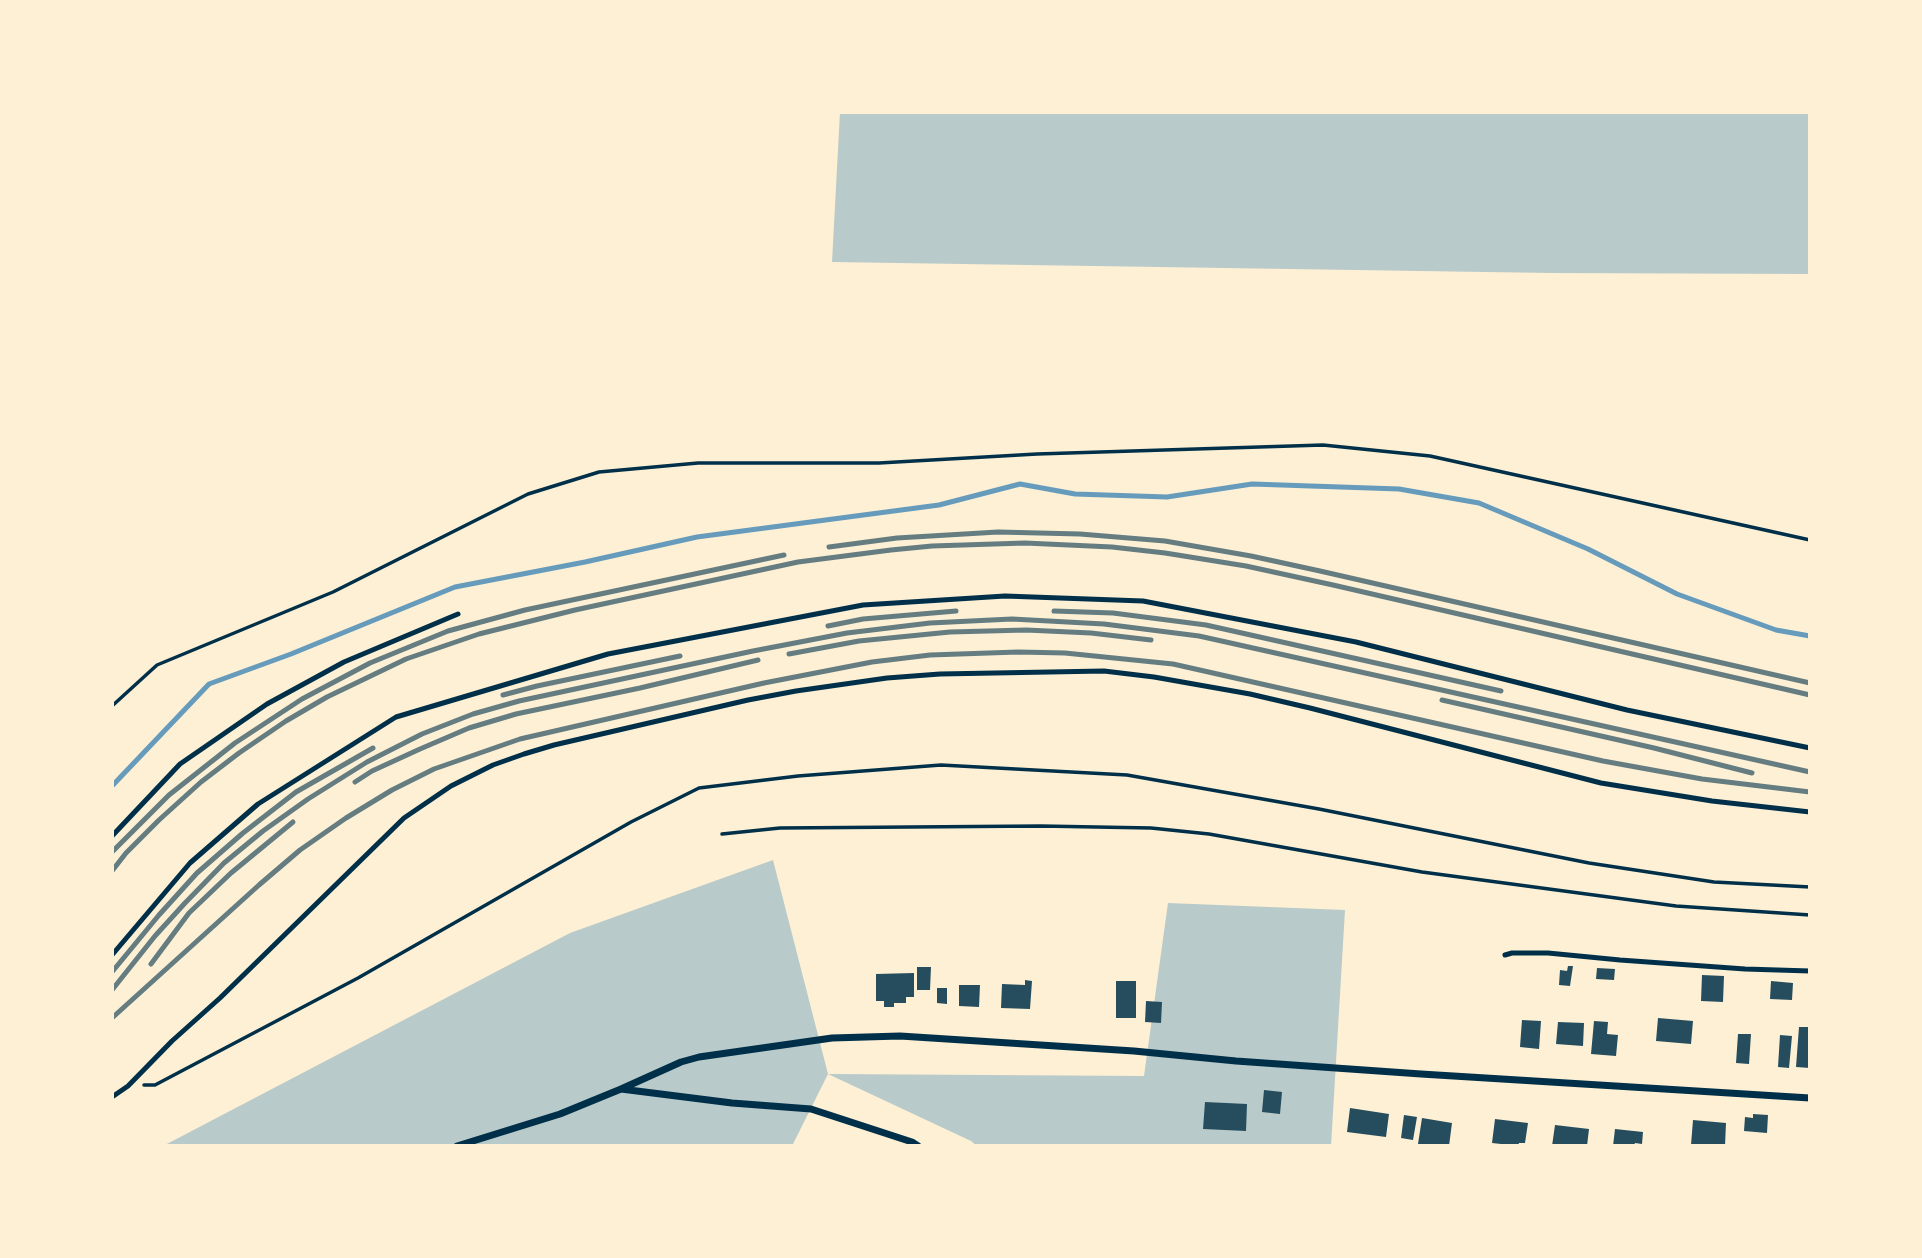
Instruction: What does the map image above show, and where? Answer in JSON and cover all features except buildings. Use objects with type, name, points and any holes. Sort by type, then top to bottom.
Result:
[{"type":"street","points":[[457,1146],[549,1118],[681,1062],[699,1057],[813,1040],[900,1036],[1498,1079],[1810,1098]]},
{"type":"street","points":[[621,1089],[733,1103],[811,1109],[918,1146]]},
{"type":"lane","points":[[112,955],[190,863],[258,804],[396,717],[608,654],[863,605],[1005,596],[1143,601],[1356,642],[1627,710],[1810,748]]},
{"type":"lane","points":[[112,836],[180,764],[267,704],[344,662],[458,614]]},
{"type":"lane","points":[[112,1097],[128,1086],[404,818],[451,786],[493,765],[554,745],[796,691],[887,678],[940,674],[1104,671],[1142,675],[1225,689],[1310,708],[1601,783],[1712,801],[1810,812]]},
{"type":"lane","points":[[1505,955],[1548,953],[1745,969],[1810,971]]},
{"type":"path","points":[[112,706],[158,665],[333,592],[528,494],[599,472],[636,468],[698,463],[879,463],[1037,454],[1323,445],[1430,456],[1810,540]]},
{"type":"path","points":[[128,1086],[155,1085],[358,978],[631,822],[699,788],[798,776],[941,765],[1127,775],[1319,809],[1589,863],[1714,882],[1810,887]]},
{"type":"path","points":[[722,834],[780,828],[1151,828],[1209,834],[1422,872],[1676,906],[1810,915]]},
{"type":"shaded area","points":[[840,112],[1810,112],[1810,274],[1551,273],[832,262]]},
{"type":"shaded area","points":[[773,860],[828,1074],[792,1146],[163,1146],[570,933]]},
{"type":"shaded area","points":[[1168,903],[1345,910],[1331,1146],[977,1146],[828,1074],[1144,1076]]},
{"type":"waterway","points":[[112,786],[209,684],[291,654],[455,587],[697,537],[939,505],[1020,484],[1075,494],[1167,497],[1252,484],[1399,489],[1479,503],[1588,549],[1677,594],[1776,630],[1810,636]]},
{"type":"railway","points":[[829,547],[897,538],[998,532],[1080,534],[1165,541],[1320,571],[1810,683]]},
{"type":"railway","points":[[112,871],[159,820],[201,782],[239,753],[327,697],[406,659],[479,634],[575,610],[798,562],[891,550],[1025,543],[1112,547],[1165,553],[1246,566],[1333,585],[1810,695]]},
{"type":"railway","points":[[112,852],[169,795],[235,743],[302,699],[370,663],[448,631],[525,610],[784,555]]},
{"type":"railway","points":[[828,626],[863,619],[956,611]]},
{"type":"railway","points":[[1054,611],[1113,613],[1206,625],[1501,691]]},
{"type":"railway","points":[[112,990],[155,936],[224,863],[308,799],[367,762],[422,734],[473,714],[519,701],[847,633],[930,623],[1012,619],[1104,624],[1199,636],[1810,772]]},
{"type":"railway","points":[[789,654],[859,641],[950,632],[1026,630],[1091,633],[1151,640]]},
{"type":"railway","points":[[112,1018],[300,850],[392,790],[434,769],[520,739],[764,683],[872,662],[930,655],[1018,652],[1065,653],[1173,664],[1603,761],[1702,779],[1810,792]]},
{"type":"railway","points":[[503,695],[680,656]]},
{"type":"railway","points":[[355,782],[372,771],[469,728],[516,714],[758,660]]},
{"type":"railway","points":[[1442,700],[1752,773]]},
{"type":"railway","points":[[112,972],[197,873],[243,833],[296,792],[373,748]]},
{"type":"railway","points":[[151,964],[189,913],[231,873],[293,822]]}]
